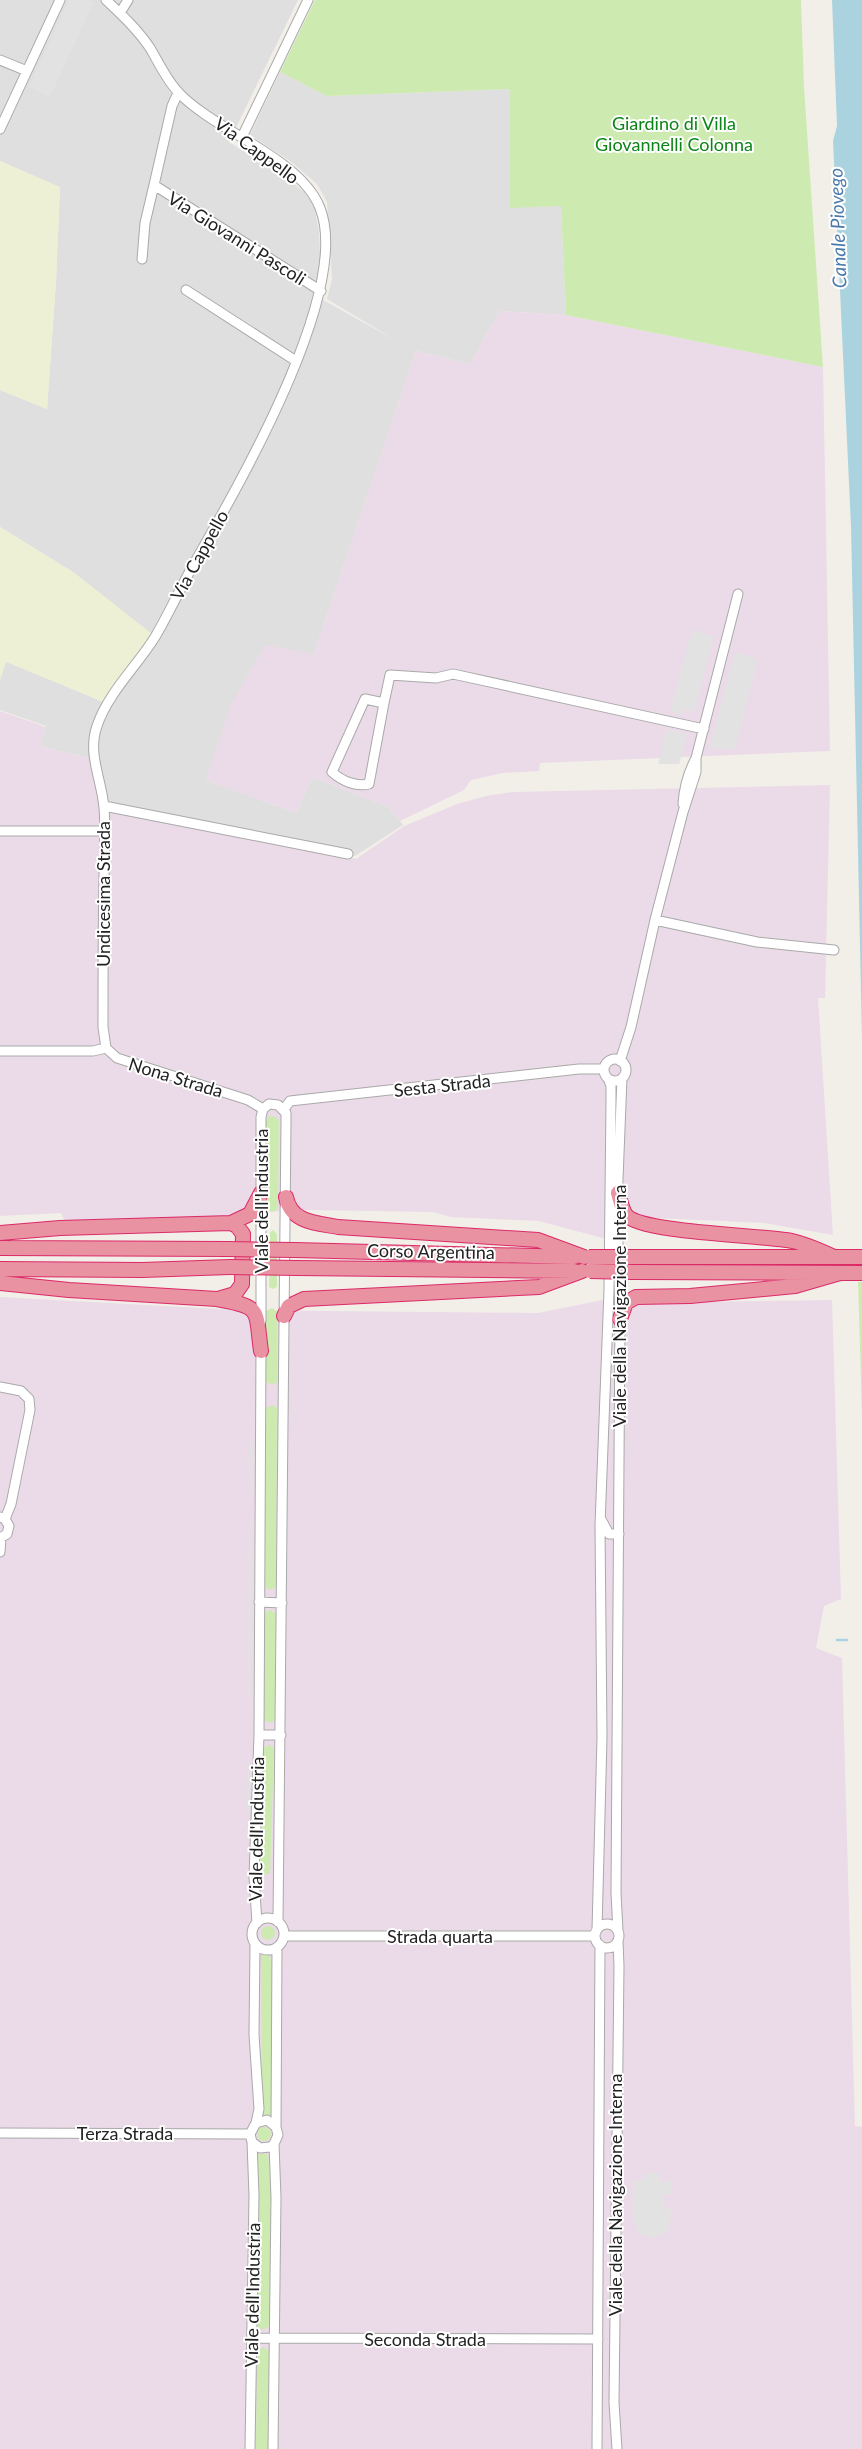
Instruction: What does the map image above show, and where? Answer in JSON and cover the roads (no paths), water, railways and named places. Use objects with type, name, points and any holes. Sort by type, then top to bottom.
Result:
[{"type":"highway","points":[[0,1234],[60,1228],[231,1223],[250,1214],[261,1193]]},
{"type":"highway","points":[[618,1193],[625,1214],[637,1222],[688,1231],[793,1241],[838,1256]]},
{"type":"highway","points":[[286,1197],[292,1213],[306,1222],[338,1227],[538,1240],[587,1257]]},
{"type":"highway","points":[[218,1299],[235,1294],[242,1284],[243,1234],[237,1226],[231,1223]]},
{"type":"highway","name":"Corso Argentina","points":[[0,1248],[295,1250],[587,1257],[862,1257]]},
{"type":"highway","name":"Corso Argentina","points":[[0,1269],[142,1270],[230,1267],[862,1273]]},
{"type":"highway","points":[[284,1316],[289,1306],[304,1299],[539,1287],[586,1271]]},
{"type":"highway","points":[[620,1318],[626,1303],[636,1297],[690,1296],[794,1286],[842,1273]]},
{"type":"highway","points":[[0,1283],[69,1290],[218,1299],[250,1306],[255,1312],[258,1322],[261,1351]]},
{"type":"street","points":[[0,129],[60,0]]},
{"type":"street","name":"Via Cappello","points":[[93,742],[98,723],[106,708],[155,636],[225,509],[271,419],[314,317],[321,291],[325,231],[320,208],[308,186],[178,93],[148,46],[120,13],[106,0]]},
{"type":"street","points":[[120,13],[128,0]]},
{"type":"street","points":[[242,137],[308,0]]},
{"type":"street","points":[[0,60],[27,71]]},
{"type":"street","name":"Via Giovanni Pascoli","points":[[142,259],[145,223],[172,106],[178,93]]},
{"type":"street","name":"Via Giovanni Pascoli","points":[[154,185],[321,291]]},
{"type":"street","points":[[186,290],[296,361]]},
{"type":"street","name":"Viale della Navigazione Interna","points":[[617,2449],[614,2403],[618,1942],[617,1737],[620,1318],[618,1193],[622,1078],[625,1069],[620,1061],[631,1027],[655,920],[683,812],[684,791],[704,729],[738,594]]},
{"type":"street","points":[[384,703],[364,700],[332,772],[338,778],[360,786],[369,784],[390,675],[436,678],[453,674],[704,729]]},
{"type":"street","name":"Undicesima Strada","points":[[93,742],[94,760],[104,806],[103,1027],[106,1048]]},
{"type":"street","points":[[104,806],[348,854]]},
{"type":"street","points":[[0,831],[104,831]]},
{"type":"street","points":[[655,920],[757,942],[834,950]]},
{"type":"street","points":[[0,1051],[93,1051],[106,1048]]},
{"type":"street","name":"Nona Strada","points":[[106,1048],[118,1058],[248,1100],[263,1109]]},
{"type":"street","points":[[604,1069],[609,1061],[620,1061]]},
{"type":"street","name":"Sesta Strada","points":[[284,1108],[290,1100],[579,1069],[604,1069]]},
{"type":"street","name":"Viale della Navigazione Interna","points":[[597,2449],[600,1945],[596,1933],[602,1737],[602,1520],[610,1236],[611,1100],[608,1078],[604,1069]]},
{"type":"street","points":[[608,1078],[615,1081],[622,1078]]},
{"type":"street","name":"Viale dell'Industria","points":[[250,2449],[254,2195],[251,2138],[256,2122],[259,2101],[254,2035],[256,1944],[252,1936],[257,1922],[254,1878],[260,1602],[261,1117],[263,1109],[269,1104],[284,1108],[286,1118],[278,1922],[284,1936]]},
{"type":"street","points":[[0,1387],[21,1391],[29,1399],[30,1410],[11,1504],[3,1518],[8,1530],[1,1538],[0,1552]]},
{"type":"street","points":[[602,1520],[609,1534],[619,1534]]},
{"type":"street","points":[[602,1564],[607,1548],[613,1549],[619,1557]]},
{"type":"street","points":[[260,1602],[282,1603]]},
{"type":"street","name":"Viale dell'Industria","points":[[258,1735],[281,1735]]},
{"type":"street","points":[[602,1737],[617,1737]]},
{"type":"street","name":"Viale dell'Industria","points":[[257,1922],[267,1918],[278,1922]]},
{"type":"street","points":[[596,1933],[606,1924],[614,1926],[618,1931]]},
{"type":"street","name":"Strada quarta","points":[[284,1936],[596,1933]]},
{"type":"street","points":[[256,1944],[263,1950],[277,1947],[284,1936]]},
{"type":"street","points":[[600,1945],[610,1948],[618,1942]]},
{"type":"street","name":"Viale dell'Industria","points":[[274,2449],[276,2198],[274,2144],[278,2136],[276,2126],[277,1947]]},
{"type":"street","points":[[256,2122],[267,2120],[276,2126]]},
{"type":"street","name":"Terza Strada","points":[[0,2133],[251,2138]]},
{"type":"street","points":[[251,2138],[256,2146],[265,2148],[274,2144]]},
{"type":"street","name":"Seconda Strada","points":[[252,2338],[598,2339]]},
{"type":"water","points":[[832,0],[862,0],[862,1039],[851,526],[833,141],[837,126]]},
{"type":"waterway","points":[[837,1640],[847,1640]]},
{"type":"park label","name":"Giardino di Villa Giovannelli Colonna","points":[[674,133]]},
{"type":"water label","name":"Canale Piovego","points":[[837,228]]}]
